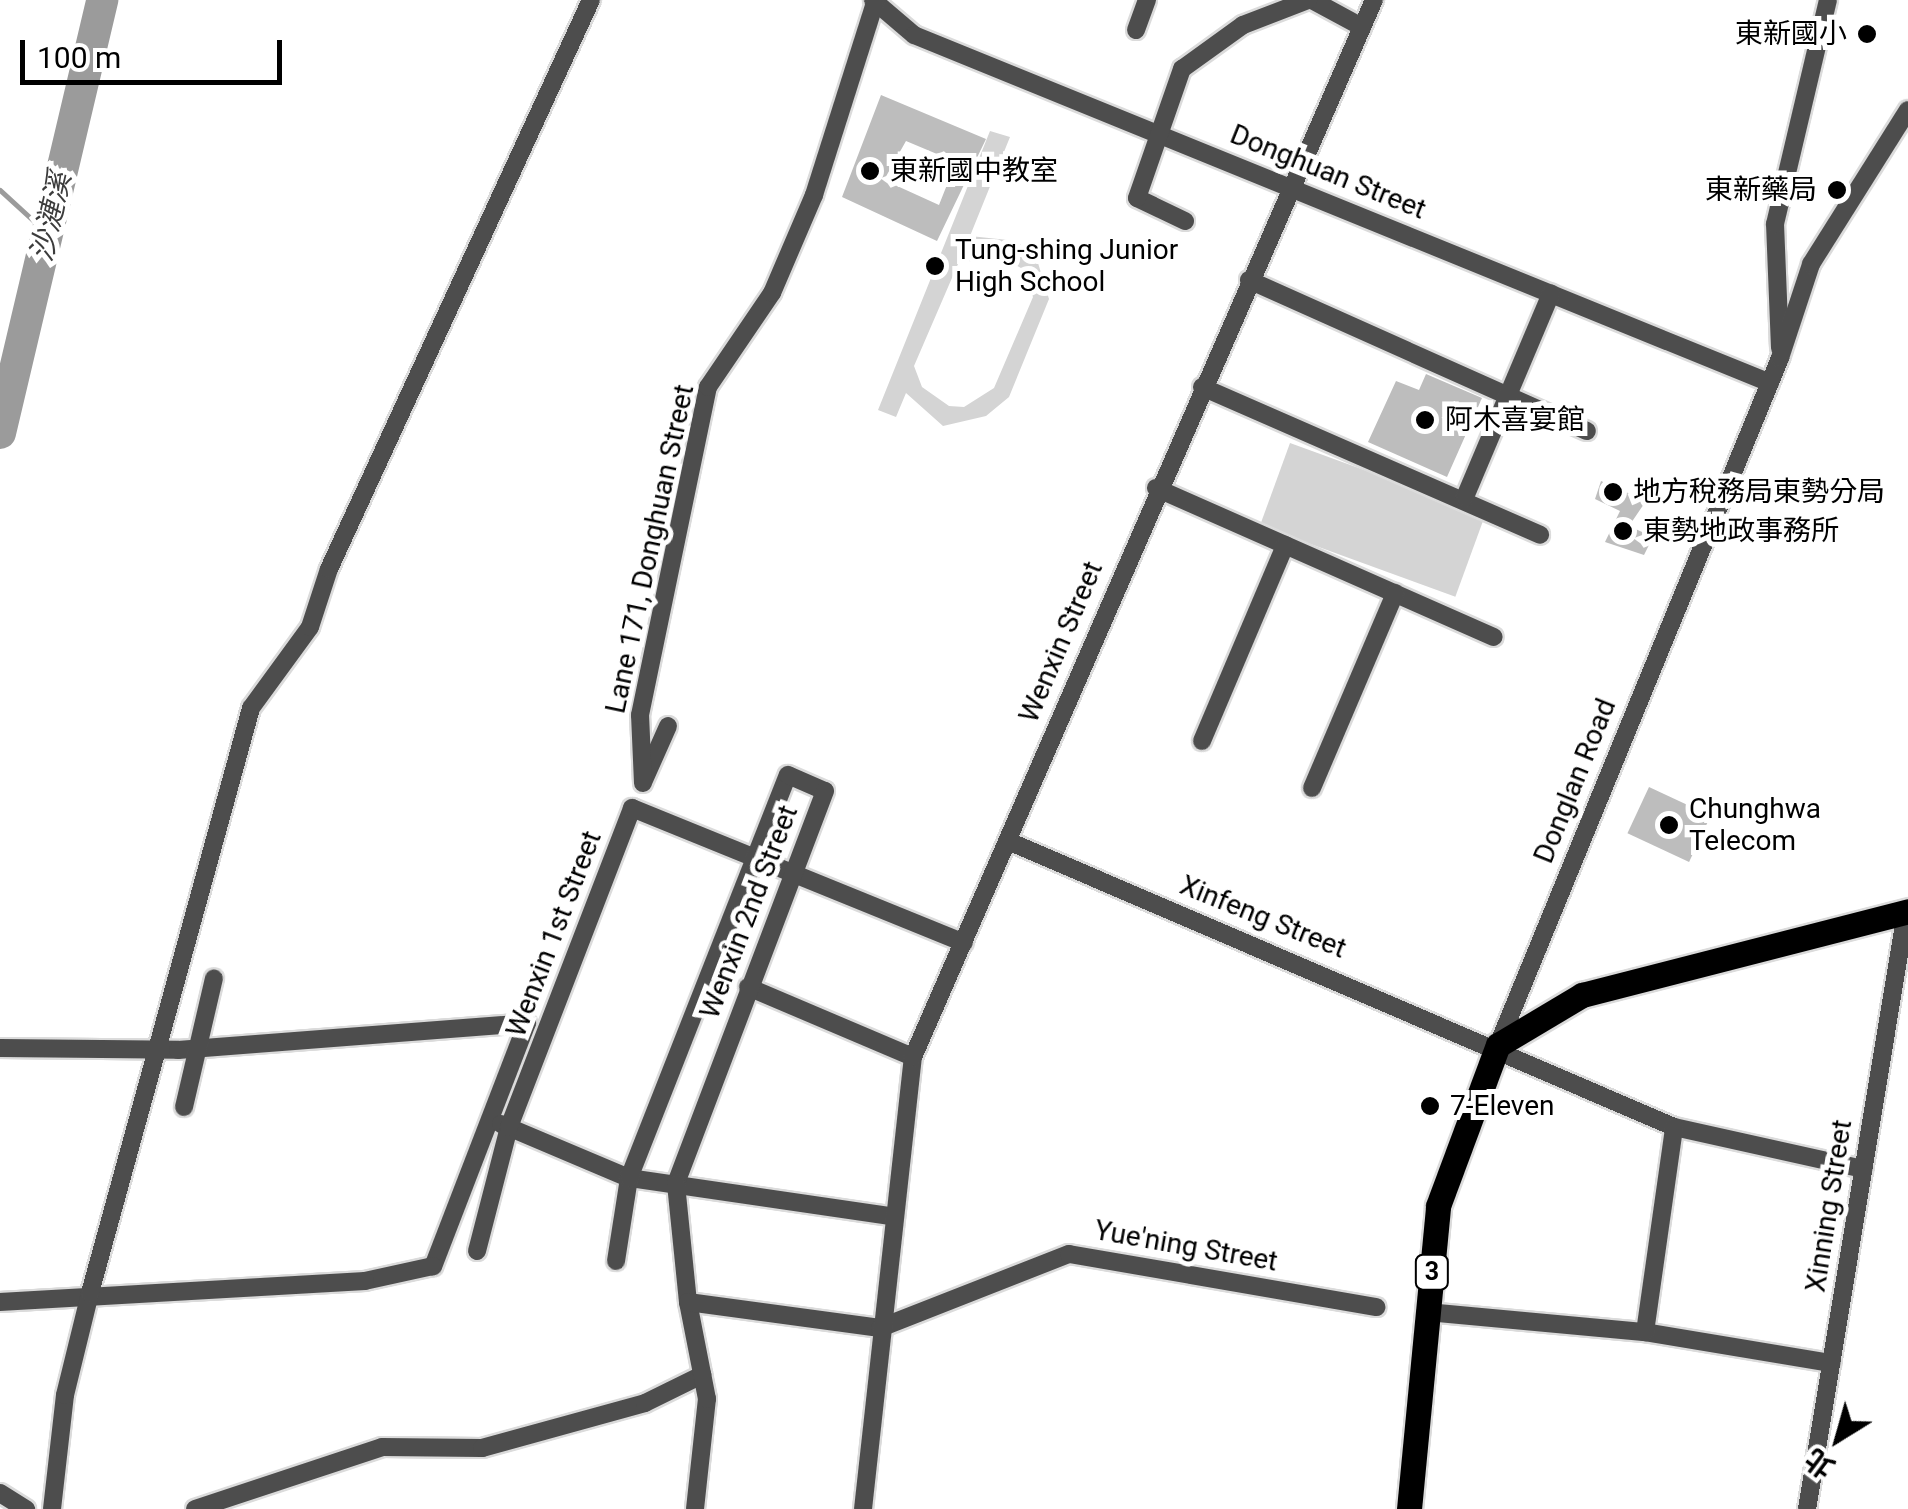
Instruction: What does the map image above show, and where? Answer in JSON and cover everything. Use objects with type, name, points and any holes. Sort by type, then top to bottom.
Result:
[{"type":"main road","points":[[1498,1046],[1582,996],[1907,912]]},
{"type":"main road","name":"Donglan Road","points":[[1409,1509],[1440,1200],[1498,1046]]},
{"type":"street","points":[[52,1509],[65,1395],[90,1292],[251,708],[310,627],[336,552],[592,0]]},
{"type":"street","points":[[1136,30],[1146,0]]},
{"type":"street","points":[[1185,222],[1137,198],[1182,69],[1243,26],[1310,0],[1362,27]]},
{"type":"street","name":"Wenxin Street","points":[[880,1328],[890,1216],[913,1057],[1156,488],[1374,0]]},
{"type":"street","points":[[1780,358],[1774,224],[1828,0]]},
{"type":"street","name":"Donghuan Street","points":[[874,2],[914,35],[1770,383]]},
{"type":"street","name":"Lane 171, Donghuan Street","points":[[642,784],[640,715],[708,387],[772,293],[814,195],[874,2]]},
{"type":"street","name":"Donglan Road","points":[[1498,1046],[1770,383],[1811,264],[1908,110]]},
{"type":"street","points":[[1250,280],[1586,431]]},
{"type":"street","points":[[1465,496],[1552,293]]},
{"type":"street","points":[[1202,388],[1465,496],[1540,535]]},
{"type":"street","points":[[1156,488],[1494,636]]},
{"type":"street","points":[[1202,741],[1285,544]]},
{"type":"street","points":[[1312,788],[1395,593]]},
{"type":"street","points":[[632,808],[668,726]]},
{"type":"street","name":"Wenxin 2nd Street","points":[[616,1261],[629,1178],[788,775],[825,792],[676,1184],[688,1302]]},
{"type":"street","name":"Wenxin 1st Street","points":[[477,1250],[510,1127],[632,808],[964,943]]},
{"type":"street","name":"Xinfeng Street","points":[[1008,841],[1498,1046],[1674,1126],[1863,1169]]},
{"type":"street","name":"Xinning Street","points":[[1807,1509],[1907,912]]},
{"type":"street","points":[[184,1107],[194,1047],[214,978]]},
{"type":"street","points":[[748,987],[913,1057]]},
{"type":"street","points":[[0,1048],[156,1050],[527,1023],[433,1266],[364,1281],[90,1292],[0,1302]]},
{"type":"street","points":[[491,1120],[629,1178],[890,1216]]},
{"type":"street","points":[[1646,1332],[1674,1126]]},
{"type":"street","name":"Yue'ning Street","points":[[688,1302],[880,1328],[1070,1254],[1376,1307]]},
{"type":"street","points":[[688,1302],[707,1399],[695,1509]]},
{"type":"street","points":[[1428,1312],[1646,1332],[1831,1363]]},
{"type":"street","points":[[863,1509],[880,1328]]},
{"type":"street","points":[[195,1509],[382,1447],[482,1448],[645,1403],[702,1375]]},
{"type":"street","points":[[0,1493],[26,1509]]},
{"type":"shaded area","points":[[990,131],[1010,137],[970,236],[1017,241],[1038,263],[1049,299],[1009,397],[986,416],[943,426],[906,393],[896,417],[878,410]],"holes":[[[997,255],[1021,268],[1033,297],[994,388],[964,407],[949,406],[922,387],[914,366],[958,264]]]},
{"type":"shaded area","points":[[1290,443],[1485,514],[1455,597],[1260,526]]},
{"type":"building","name":"東新國中教室","points":[[881,95],[986,139],[937,241],[842,197]],"holes":[[[906,141],[956,162],[939,205],[884,180]]]},
{"type":"building","name":"阿木喜宴館","points":[[1426,374],[1482,398],[1447,477],[1368,442],[1396,381],[1419,390]]},
{"type":"building","points":[[1601,481],[1646,501],[1629,526],[1653,537],[1644,555],[1605,542],[1620,511],[1595,499]]},
{"type":"building","name":"Chunghwa Telecom","points":[[1649,787],[1711,816],[1689,862],[1627,833]]},
{"type":"waterway","name":"沙漣溪","points":[[0,433],[102,0]]},
{"type":"waterway","points":[[0,190],[47,233]]},
{"type":"place","name":"東新國小","points":[[1867,34]]},
{"type":"place","name":"東新國中教室","points":[[870,171]]},
{"type":"place","name":"東新藥局","points":[[1837,190]]},
{"type":"place","name":"Tung-shing Junior High School","points":[[935,266]]},
{"type":"place","name":"阿木喜宴館","points":[[1425,420]]},
{"type":"place","name":"地方稅務局東勢分局","points":[[1613,492]]},
{"type":"place","name":"東勢地政事務所","points":[[1623,531]]},
{"type":"place","name":"Chunghwa Telecom","points":[[1669,825]]},
{"type":"place","name":"7-Eleven","points":[[1430,1106]]}]
